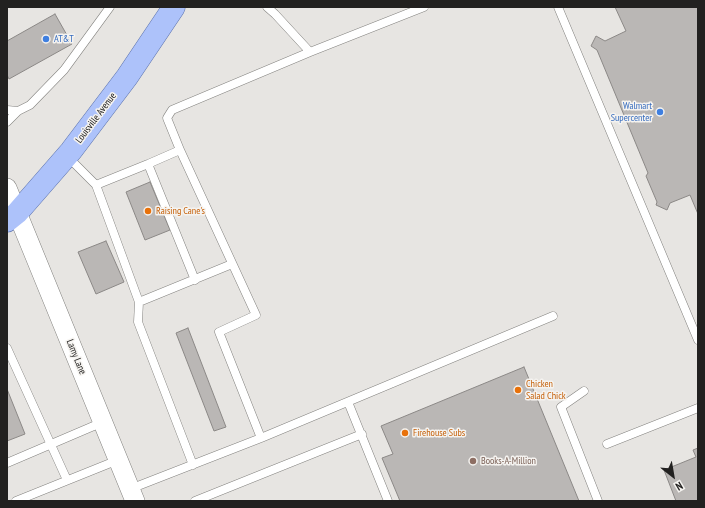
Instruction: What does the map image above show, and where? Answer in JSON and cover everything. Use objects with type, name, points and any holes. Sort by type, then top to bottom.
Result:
[{"type":"main road","name":"Louisville Avenue","points":[[12,217],[67,156],[127,77],[174,7]]},
{"type":"street","name":"Lamy Lane","points":[[7,188],[12,217],[103,422],[133,495]]},
{"type":"lane","points":[[7,122],[18,111],[30,105],[64,70],[110,7]]},
{"type":"lane","points":[[268,7],[310,52]]},
{"type":"lane","points":[[261,438],[219,332],[256,315],[180,150],[168,118],[172,110],[310,52],[424,7]]},
{"type":"lane","points":[[558,7],[698,340]]},
{"type":"lane","points":[[7,110],[18,111]]},
{"type":"lane","points":[[96,185],[180,150]]},
{"type":"lane","points":[[67,156],[96,185],[139,302],[138,322],[193,465]]},
{"type":"lane","points":[[148,164],[195,280]]},
{"type":"lane","points":[[139,302],[232,264]]},
{"type":"lane","points":[[133,495],[193,465],[553,316]]},
{"type":"lane","points":[[7,348],[67,480]]},
{"type":"lane","points":[[584,391],[561,407],[598,501]]},
{"type":"lane","points":[[348,402],[388,501]]},
{"type":"lane","points":[[607,444],[698,408]]},
{"type":"lane","points":[[7,463],[103,422]]},
{"type":"lane","points":[[196,500],[362,434]]},
{"type":"lane","points":[[16,501],[118,460]]},
{"type":"building","name":"Walmart Supercenter","points":[[615,7],[698,7],[698,214],[690,195],[670,203],[667,210],[656,205],[657,202],[646,176],[648,173],[597,50],[591,46],[596,36],[605,41],[626,31]]},
{"type":"building","points":[[55,14],[72,44],[9,79],[7,75],[7,41]]},
{"type":"building","name":"Raising Cane's","points":[[150,182],[170,230],[145,240],[126,192]]},
{"type":"building","points":[[106,241],[124,282],[96,294],[78,252]]},
{"type":"building","points":[[188,328],[226,427],[214,431],[176,333]]},
{"type":"building","points":[[524,367],[579,501],[400,501],[382,458],[393,454],[381,426]]},
{"type":"building","points":[[7,389],[25,434],[7,441]]},
{"type":"building","points":[[698,448],[698,501],[676,501],[664,470],[696,457],[693,450]]},
{"type":"place","name":"AT&T","points":[[46,39]]},
{"type":"place","name":"Walmart Supercenter","points":[[660,112]]},
{"type":"place","name":"Raising Cane's","points":[[148,211]]},
{"type":"place","name":"Chicken Salad Chick","points":[[518,390]]},
{"type":"place","name":"Firehouse Subs","points":[[405,433]]},
{"type":"place","name":"Books-A-Million","points":[[473,461]]}]
